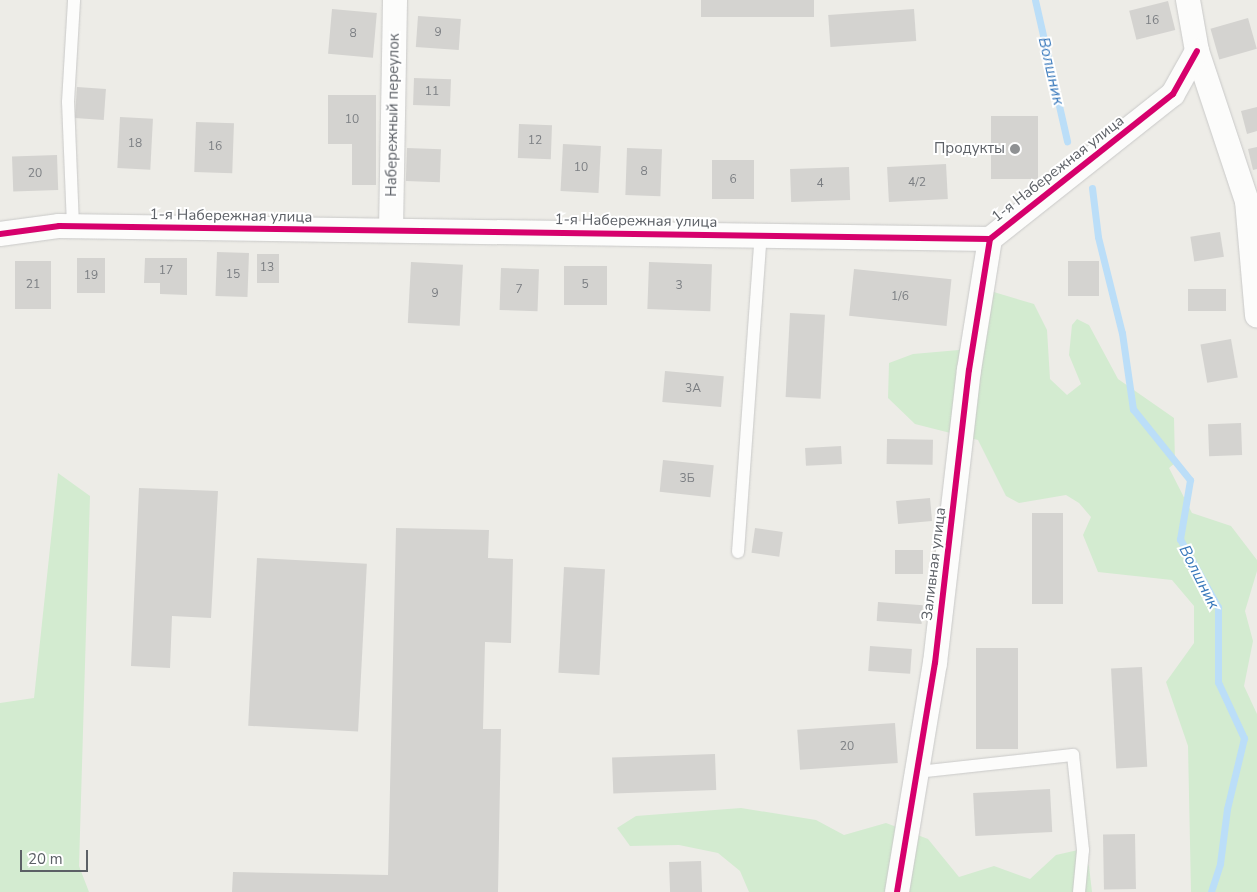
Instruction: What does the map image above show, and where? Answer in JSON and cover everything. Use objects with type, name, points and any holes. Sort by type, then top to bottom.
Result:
[{"type":"street","name":"Набережный переулок","points":[[391,230],[395,0]]},
{"type":"street","points":[[1188,0],[1197,51],[1247,201],[1257,316]]},
{"type":"street","name":"1-я Набережная улица","points":[[0,234],[73,226],[990,238],[1173,94],[1197,51]]},
{"type":"street","name":"Заливная улица","points":[[897,892],[936,653],[969,370],[990,238]]},
{"type":"lane","points":[[73,226],[68,102],[74,0]]},
{"type":"lane","points":[[738,552],[761,235]]},
{"type":"lane","points":[[918,772],[1073,755],[1083,850],[1079,892]]},
{"type":"green space","points":[[987,290],[1034,304],[1047,330],[1050,379],[1067,395],[1081,384],[1069,355],[1072,325],[1077,319],[1089,325],[1118,379],[1174,418],[1175,463],[1169,468],[1192,513],[1231,526],[1257,560],[1257,571],[1245,611],[1253,641],[1244,686],[1257,714],[1257,892],[1191,892],[1188,746],[1166,682],[1194,643],[1194,606],[1172,580],[1098,572],[1083,535],[1091,517],[1079,503],[1066,495],[1019,503],[1006,496],[978,440],[915,424],[888,398],[889,363],[913,354],[959,350]]},
{"type":"green space","points":[[58,473],[90,496],[79,866],[89,892],[0,892],[0,703],[34,698]]},
{"type":"green space","points":[[741,808],[816,820],[844,835],[886,823],[928,839],[959,877],[994,866],[1030,879],[1056,855],[1078,850],[1089,866],[1092,892],[749,892],[740,871],[718,853],[679,845],[630,846],[617,828],[636,816]]},
{"type":"building","points":[[701,0],[814,0],[814,17],[701,17]]},
{"type":"building","points":[[1168,1],[1175,30],[1136,40],[1129,11]]},
{"type":"building","points":[[332,9],[377,13],[373,58],[328,54]]},
{"type":"building","points":[[914,9],[916,41],[830,47],[828,15]]},
{"type":"building","points":[[418,16],[461,19],[459,50],[416,47]]},
{"type":"building","points":[[1248,18],[1257,49],[1219,60],[1211,29]]},
{"type":"building","points":[[414,78],[451,79],[450,106],[413,105]]},
{"type":"building","points":[[77,87],[106,89],[104,120],[75,118]]},
{"type":"building","points":[[328,95],[376,95],[376,185],[352,185],[352,144],[328,144]]},
{"type":"building","points":[[1257,107],[1257,131],[1247,134],[1241,111]]},
{"type":"building","points":[[991,116],[1038,116],[1038,179],[991,179]]},
{"type":"building","points":[[120,117],[153,119],[150,170],[117,168]]},
{"type":"building","points":[[196,122],[234,123],[232,173],[194,172]]},
{"type":"building","points":[[519,124],[552,125],[551,159],[518,158]]},
{"type":"building","points":[[563,144],[601,146],[598,193],[561,191]]},
{"type":"building","points":[[1257,147],[1257,169],[1253,170],[1248,149]]},
{"type":"building","points":[[407,148],[441,149],[440,182],[406,181]]},
{"type":"building","points":[[627,148],[662,149],[660,196],[625,195]]},
{"type":"building","points":[[57,155],[58,190],[13,192],[12,157]]},
{"type":"building","points":[[712,160],[754,160],[754,199],[712,199]]},
{"type":"building","points":[[946,164],[948,199],[889,202],[887,167]]},
{"type":"building","points":[[849,167],[850,200],[791,202],[790,169]]},
{"type":"building","points":[[1220,232],[1224,257],[1194,261],[1190,237]]},
{"type":"building","points":[[217,252],[249,253],[247,297],[215,296]]},
{"type":"building","points":[[257,254],[279,254],[279,283],[257,283]]},
{"type":"building","points":[[77,258],[105,258],[105,293],[77,293]]},
{"type":"building","points":[[145,258],[187,258],[187,295],[160,294],[160,283],[144,283]]},
{"type":"building","points":[[15,261],[51,261],[51,309],[15,309]]},
{"type":"building","points":[[1068,261],[1099,261],[1099,296],[1068,296]]},
{"type":"building","points":[[411,262],[463,265],[460,326],[408,323]]},
{"type":"building","points":[[649,262],[712,264],[710,311],[647,309]]},
{"type":"building","points":[[564,266],[607,266],[607,305],[564,305]]},
{"type":"building","points":[[501,268],[539,269],[538,311],[500,310]]},
{"type":"building","points":[[854,269],[951,279],[947,326],[849,316]]},
{"type":"building","points":[[1188,289],[1226,289],[1226,311],[1188,311]]},
{"type":"building","points":[[790,313],[825,315],[821,399],[786,397]]},
{"type":"building","points":[[1231,339],[1238,377],[1207,383],[1200,344]]},
{"type":"building","points":[[665,371],[724,376],[721,407],[662,402]]},
{"type":"building","points":[[1241,423],[1242,455],[1209,456],[1208,424]]},
{"type":"building","points":[[887,439],[933,440],[933,465],[887,464]]},
{"type":"building","points":[[841,446],[842,464],[806,466],[805,448]]},
{"type":"building","points":[[663,460],[714,465],[710,497],[660,492]]},
{"type":"building","points":[[139,488],[218,491],[211,618],[172,616],[170,668],[131,666]]},
{"type":"building","points":[[930,498],[932,521],[898,524],[896,501]]},
{"type":"building","points":[[1032,513],[1063,513],[1063,604],[1032,604]]},
{"type":"building","points":[[396,528],[489,530],[488,558],[513,559],[511,643],[485,642],[483,729],[501,729],[498,892],[232,892],[233,872],[388,875]]},
{"type":"building","points":[[755,528],[783,532],[779,557],[752,553]]},
{"type":"building","points":[[895,550],[923,550],[923,574],[895,574]]},
{"type":"building","points":[[257,558],[367,564],[358,732],[248,726]]},
{"type":"building","points":[[564,567],[605,569],[599,675],[558,673]]},
{"type":"building","points":[[878,602],[923,605],[922,624],[877,621]]},
{"type":"building","points":[[870,646],[912,649],[910,674],[868,671]]},
{"type":"building","points":[[976,648],[1018,648],[1018,749],[976,749]]},
{"type":"building","points":[[1142,667],[1147,767],[1116,768],[1111,669]]},
{"type":"building","points":[[895,723],[898,763],[800,770],[797,730]]},
{"type":"building","points":[[715,754],[716,790],[613,794],[612,758]]},
{"type":"building","points":[[1050,789],[1052,832],[975,836],[973,793]]},
{"type":"building","points":[[1135,834],[1136,889],[1104,890],[1103,835]]},
{"type":"building","points":[[701,861],[702,892],[670,892],[669,862]]},
{"type":"waterway","name":"Волшник","points":[[1035,0],[1067,141]]},
{"type":"waterway","name":"Волшник","points":[[1092,188],[1098,237],[1122,333],[1133,409],[1190,480],[1180,539],[1218,607],[1218,682],[1244,738],[1227,809],[1220,864],[1211,892]]},
{"type":"cycle path","points":[[0,234],[59,226],[990,239],[1173,94],[1197,51]]},
{"type":"cycle path","points":[[897,892],[935,663],[969,370],[990,239]]},
{"type":"place","name":"Продукты","points":[[1015,149]]}]
